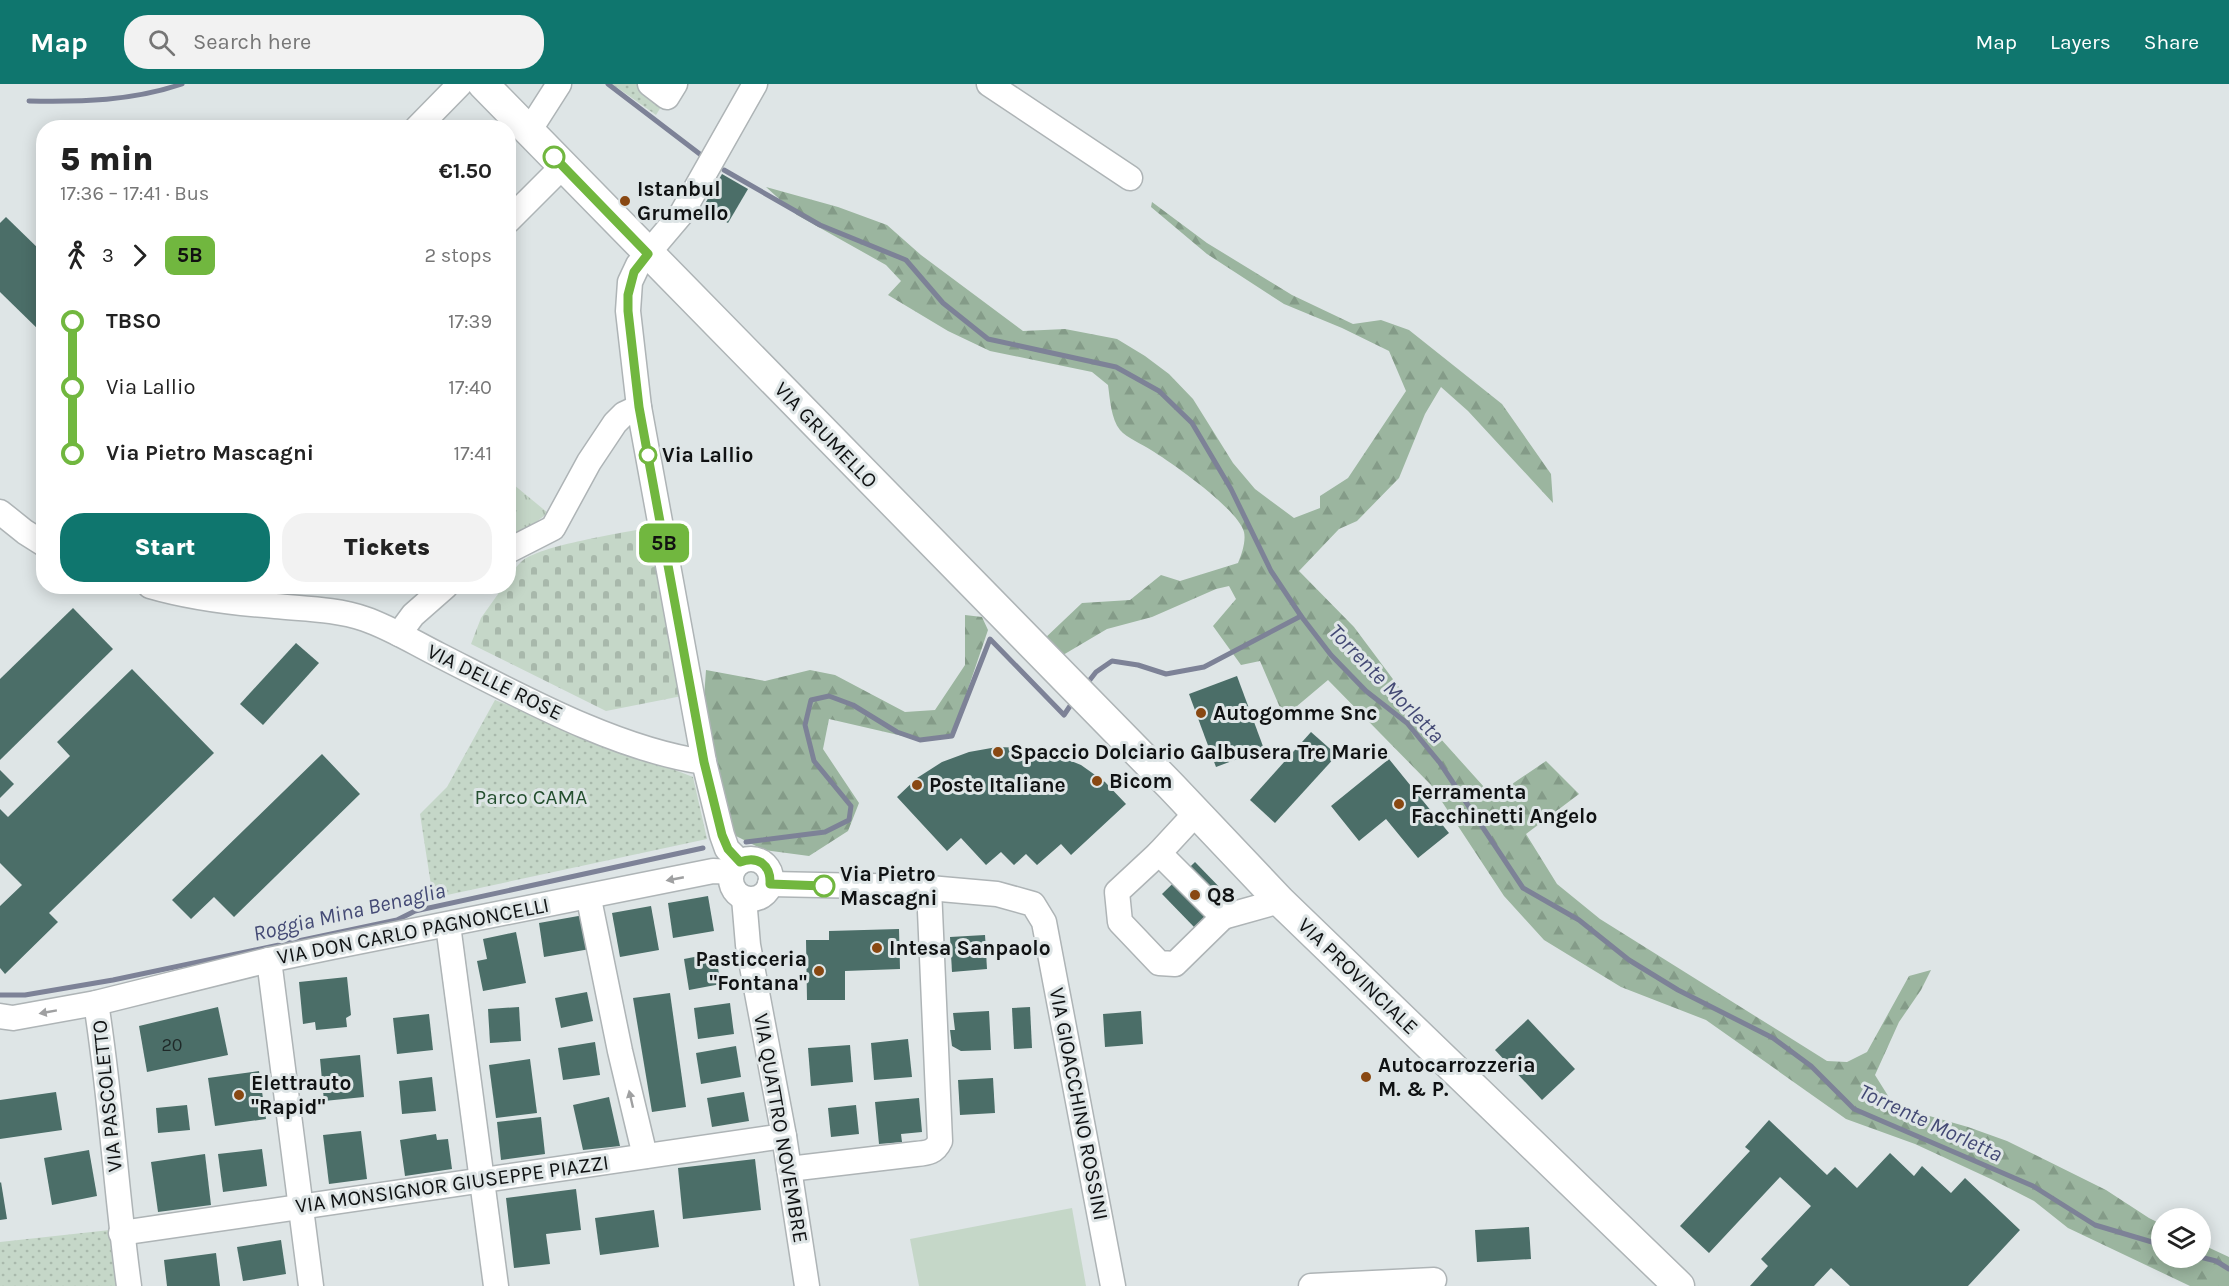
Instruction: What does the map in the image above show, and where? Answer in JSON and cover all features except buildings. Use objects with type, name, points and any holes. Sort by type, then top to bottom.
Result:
[{"type":"main road","name":"VIA GRUMELLO","points":[[483,84],[1171,786]]},
{"type":"main road","name":"VIA PROVINCIALE","points":[[1171,786],[1280,901],[1679,1286]]},
{"type":"street","points":[[425,120],[460,84]]},
{"type":"street","points":[[529,131],[560,84]]},
{"type":"street","points":[[650,84],[667,97],[675,84]]},
{"type":"street","points":[[989,84],[1130,178]]},
{"type":"street","points":[[736,867],[755,860],[762,863],[771,876],[770,884],[760,897],[744,898],[737,894],[733,887],[731,880],[736,867],[722,835],[704,762],[639,407],[628,295],[634,272],[696,192],[744,88]]},
{"type":"street","points":[[516,213],[563,166]]},
{"type":"street","points":[[516,547],[553,528],[589,462],[615,423],[624,414],[639,407]]},
{"type":"street","points":[[0,512],[36,539]]},
{"type":"street","name":"VIA DELLE ROSE","points":[[176,594],[274,606],[321,609],[366,620],[591,728],[645,750],[704,762]]},
{"type":"street","name":"VIA DELLE ROSE","points":[[399,634],[413,615],[437,594]]},
{"type":"street","points":[[1196,813],[1159,853],[1117,892],[1119,922],[1159,963],[1175,964],[1223,917],[1280,901]]},
{"type":"street","points":[[1159,853],[1223,917]]},
{"type":"street","name":"VIA DON CARLO PAGNONCELLI","points":[[96,1003],[269,960],[736,867]]},
{"type":"street","points":[[770,884],[929,888],[940,1141],[937,1148],[929,1153],[789,1169]]},
{"type":"street","name":"VIA GIOACCHINO ROSSINI","points":[[929,888],[998,894],[1019,899],[1033,904],[1044,922],[1113,1286]]},
{"type":"street","points":[[587,897],[645,1156]]},
{"type":"street","name":"VIA QUATTRO NOVEMBRE","points":[[744,898],[748,945],[784,1136],[807,1286]]},
{"type":"street","points":[[448,925],[496,1286]]},
{"type":"street","points":[[269,960],[311,1286]]},
{"type":"street","name":"VIA PASCOLETTO","points":[[0,1016],[13,1018],[96,1003],[103,1045],[121,1233],[129,1286]]},
{"type":"street","name":"VIA MONSIGNOR GIUSEPPE PIAZZI","points":[[121,1233],[784,1136]]},
{"type":"street","points":[[1311,1286],[1434,1280]]},
{"type":"green space","points":[[612,84],[675,84],[656,115]]},
{"type":"green space","points":[[766,187],[838,207],[887,225],[921,255],[1023,331],[1065,329],[1117,339],[1145,356],[1169,374],[1193,399],[1233,463],[1255,489],[1294,518],[1320,508],[1320,496],[1348,478],[1406,391],[1389,351],[1284,304],[1207,254],[1151,207],[1152,202],[1207,243],[1292,295],[1353,324],[1381,320],[1409,330],[1502,404],[1551,474],[1553,503],[1468,411],[1441,387],[1425,414],[1399,478],[1357,521],[1339,529],[1299,571],[1354,627],[1422,718],[1493,797],[1546,761],[1579,794],[1526,834],[1557,884],[1600,919],[1827,1061],[1847,1062],[1867,1052],[1909,976],[1931,970],[1921,990],[1899,1022],[1875,1075],[1890,1099],[1912,1111],[2007,1141],[2106,1190],[2151,1219],[2151,1267],[2068,1228],[2034,1201],[1993,1180],[1915,1144],[1846,1119],[1706,1020],[1621,987],[1544,940],[1504,896],[1431,785],[1328,680],[1284,717],[1260,661],[1241,665],[1213,626],[1236,599],[1229,586],[1216,589],[1152,617],[1107,629],[1063,655],[1043,640],[1082,603],[1130,600],[1161,575],[1180,581],[1238,563],[1244,539],[1244,532],[1239,522],[1203,487],[1120,430],[1113,415],[1108,385],[1092,372],[990,351],[948,331],[888,295],[901,281],[886,265],[797,215]]},
{"type":"green space","points":[[516,487],[548,513],[516,537]]},
{"type":"green space","points":[[652,527],[682,696],[606,711],[471,644],[481,618],[498,594],[516,594],[516,567],[521,562],[545,550]]},
{"type":"green space","points":[[965,615],[982,617],[988,630],[952,736],[920,740],[829,719],[823,749],[859,803],[848,831],[809,856],[764,850],[730,833],[704,698],[706,670],[765,681],[810,670],[835,675],[905,712],[935,710],[965,665]]},
{"type":"green space","name":"Parco CAMA","points":[[495,700],[693,777],[707,839],[433,898],[420,814],[447,787]]},
{"type":"green space","points":[[1072,1208],[1086,1286],[919,1286],[910,1239]]},
{"type":"green space","points":[[110,1230],[117,1286],[0,1286],[0,1242]]},
{"type":"green space","points":[[2211,1249],[2229,1257],[2229,1286],[2190,1286],[2152,1268],[2211,1268]]},
{"type":"waterway","name":"Torrente Morletta","points":[[29,101],[126,97],[182,84]]},
{"type":"waterway","name":"Torrente Morletta","points":[[608,84],[705,158]]},
{"type":"waterway","name":"Torrente Morletta","points":[[724,170],[820,225],[906,260],[943,303],[988,339],[1116,367],[1159,391],[1192,423],[1231,489],[1271,571],[1301,616],[1331,655],[1366,691],[1407,723],[1440,763],[1523,888],[1579,920],[1629,960],[1678,990],[1773,1038],[1811,1066],[1854,1109],[2033,1186],[2095,1225],[2151,1242]]},
{"type":"waterway","name":"Roggia Mina Benaglia","points":[[1089,681],[1096,672],[1112,661],[1138,665],[1166,674],[1204,667],[1301,616]]},
{"type":"waterway","name":"Roggia Mina Benaglia","points":[[746,842],[825,832],[849,820],[851,806],[814,761],[805,725],[811,700],[829,696],[853,705],[897,732],[920,740],[952,736],[990,639],[1064,715],[1070,706]]},
{"type":"waterway","name":"Roggia Mina Benaglia","points":[[0,995],[25,995],[113,980],[397,920],[415,911],[703,848]]},
{"type":"waterway","name":"Torrente Morletta","points":[[2211,1260],[2229,1269]]},
{"type":"bus line","name":"5B","points":[[554,157],[648,254],[634,272],[628,295],[639,407],[704,762],[722,835],[728,849],[740,862],[747,859],[755,860],[768,869],[771,876],[770,884],[824,886]]},
{"type":"place","name":"Istanbul Grumello","points":[[625,201]]},
{"type":"place","name":"Via Lallio","points":[[648,455]]},
{"type":"place","name":"Autogomme Snc","points":[[1201,713]]},
{"type":"place","name":"Spaccio Dolciario Galbusera Tre Marie","points":[[998,752]]},
{"type":"place","name":"Bicom","points":[[1097,781]]},
{"type":"place","name":"Poste Italiane","points":[[917,785]]},
{"type":"place","name":"Ferramenta Facchinetti Angelo","points":[[1399,804]]},
{"type":"place","name":"Via Pietro Mascagni","points":[[824,886]]},
{"type":"place","name":"Q8","points":[[1195,895]]},
{"type":"place","name":"Intesa Sanpaolo","points":[[877,948]]},
{"type":"place","name":"Pasticceria \"Fontana\"","points":[[819,971]]},
{"type":"place","name":"Autocarrozzeria M. & P.","points":[[1366,1077]]},
{"type":"place","name":"Elettrauto \"Rapid\"","points":[[239,1095]]}]
